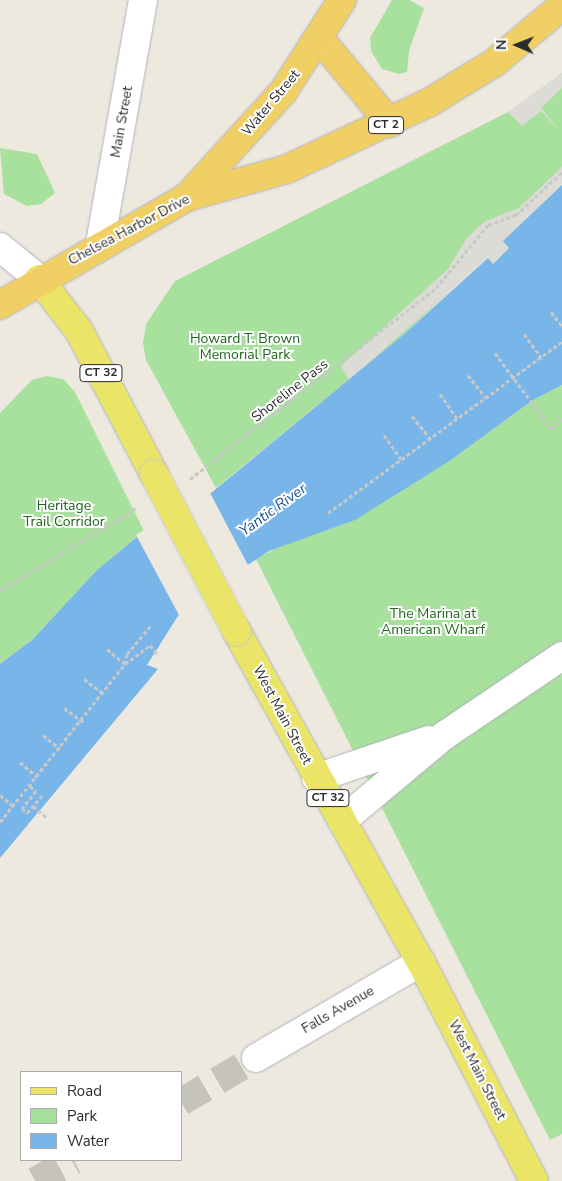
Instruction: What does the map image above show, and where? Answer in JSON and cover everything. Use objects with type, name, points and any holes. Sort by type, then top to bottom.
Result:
[{"type":"highway","name":"Water Street","points":[[187,197],[271,107],[320,38],[342,0]]},
{"type":"highway","name":"Chelsea Harbor Drive","points":[[39,279],[187,197],[273,175],[390,123],[494,63],[562,6]]},
{"type":"highway","points":[[320,38],[390,123]]},
{"type":"highway","name":"CT 2","points":[[0,305],[39,279]]},
{"type":"main road","name":"West Main Street","points":[[39,279],[79,331],[316,778],[421,962],[534,1181]]},
{"type":"street","name":"Main Street","points":[[100,244],[143,0]]},
{"type":"street","points":[[0,247],[39,279]]},
{"type":"street","points":[[342,821],[445,735],[562,656]]},
{"type":"street","points":[[316,778],[445,735]]},
{"type":"street","name":"Falls Avenue","points":[[256,1058],[421,962]]},
{"type":"path","name":"Shoreline Pass","points":[[182,483],[208,470],[436,288],[488,225],[516,215],[562,172]]},
{"type":"path","points":[[551,312],[562,326]]},
{"type":"path","points":[[524,334],[541,357]]},
{"type":"path","points":[[328,513],[562,342]]},
{"type":"path","points":[[495,353],[551,428],[562,420]]},
{"type":"path","points":[[468,375],[486,398]]},
{"type":"path","points":[[440,394],[457,418]]},
{"type":"path","points":[[412,416],[430,438]]},
{"type":"path","points":[[384,435],[402,459]]},
{"type":"path","points":[[0,591],[140,506]]},
{"type":"path","points":[[125,664],[127,654],[151,624]]},
{"type":"path","points":[[0,822],[83,722],[125,664],[150,645],[158,654]]},
{"type":"path","points":[[107,649],[125,664]]},
{"type":"path","points":[[84,679],[104,694]]},
{"type":"path","points":[[64,708],[83,722]]},
{"type":"path","points":[[43,734],[60,749]]},
{"type":"path","points":[[20,762],[37,777]]},
{"type":"path","points":[[30,786],[36,791],[22,808],[28,813],[42,796]]},
{"type":"path","points":[[0,795],[13,806]]},
{"type":"path","points":[[33,806],[46,818]]},
{"type":"green space","points":[[392,0],[409,0],[424,8],[409,51],[407,72],[399,74],[382,69],[371,51],[370,38]]},
{"type":"green space","name":"Howard T. Brown Memorial Park","points":[[562,73],[562,185],[403,335],[216,488],[146,360],[143,343],[146,324],[175,281],[512,110]]},
{"type":"green space","points":[[0,148],[37,154],[55,193],[41,204],[27,206],[4,194]]},
{"type":"green space","name":"Heritage Trail Corridor","points":[[47,376],[63,379],[75,392],[144,531],[97,570],[32,640],[0,664],[0,413],[32,380]]},
{"type":"green space","name":"The Marina at American Wharf","points":[[562,385],[562,1134],[550,1140],[256,559],[288,542],[347,523],[451,460],[533,400]]},
{"type":"shaded area","points":[[562,73],[562,88],[541,108],[562,133],[541,111],[522,126],[508,112]]},
{"type":"shaded area","points":[[562,167],[562,185],[504,241],[509,248],[493,264],[487,258],[349,380],[341,366],[447,270],[467,238],[484,222],[519,208]]},
{"type":"water","name":"Yantic River","points":[[562,185],[562,385],[533,400],[451,460],[355,520],[269,551],[183,608],[147,665],[158,669],[0,858],[0,664],[32,640],[97,570],[144,531],[211,493],[403,335],[488,258],[493,264],[509,248],[503,241]]},
{"type":"pier","points":[[209,491],[249,567],[180,617],[136,535]]},
{"type":"pier","points":[[547,1138],[562,1168],[562,1181],[476,1181],[471,1173]]},
{"type":"tunnel","points":[[182,1101],[256,1058]]},
{"type":"tunnel","points":[[35,1181],[72,1161]]}]
